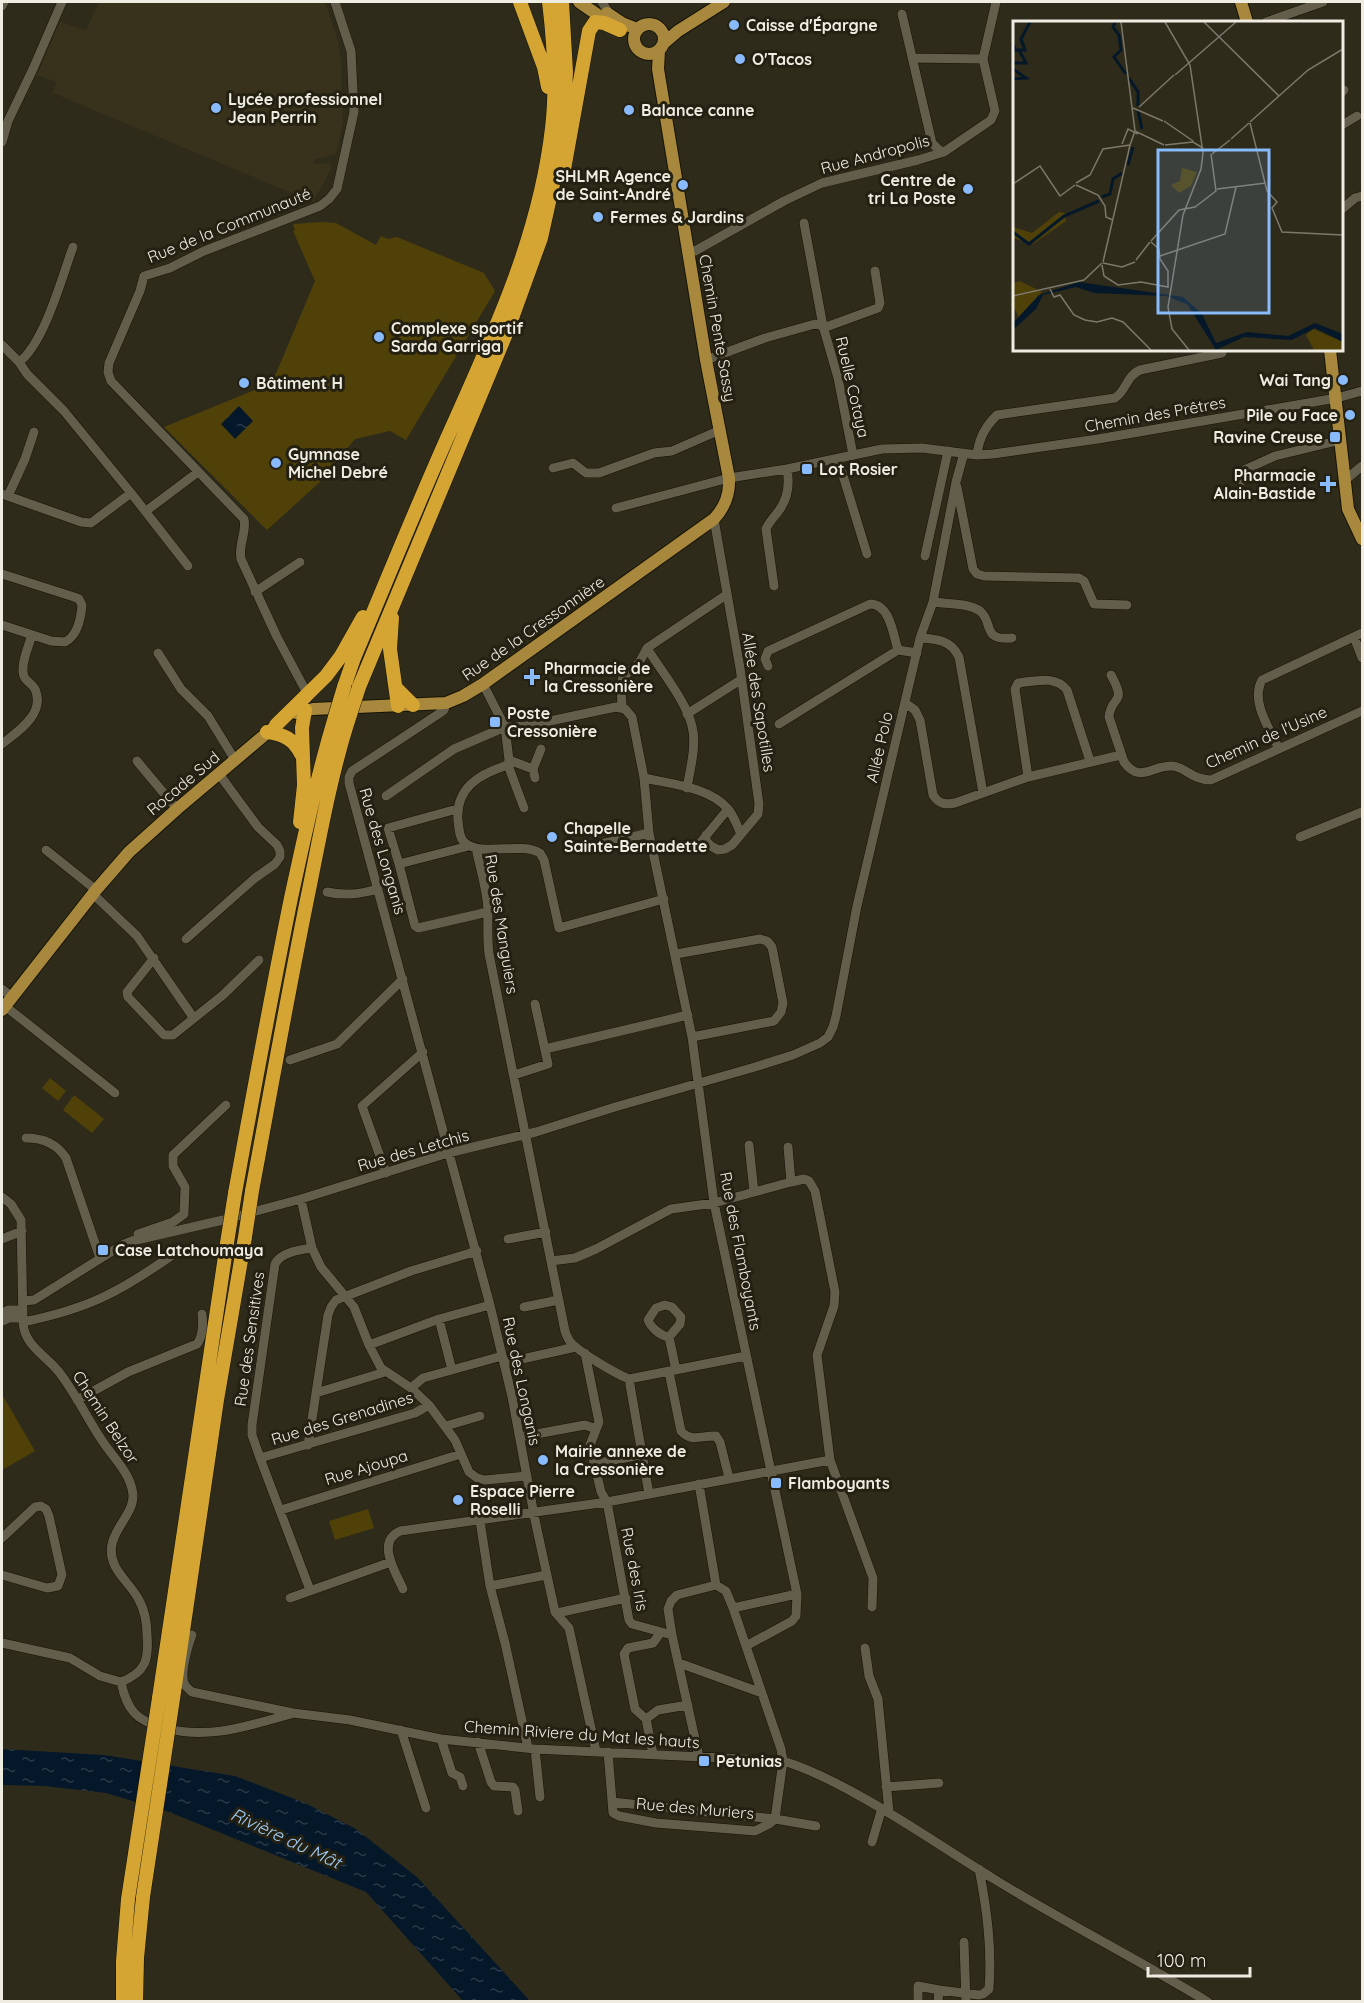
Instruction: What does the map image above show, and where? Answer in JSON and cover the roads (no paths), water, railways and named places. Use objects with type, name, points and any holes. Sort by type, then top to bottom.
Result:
[{"type":"highway","points":[[520,2],[544,68],[553,110]]},
{"type":"highway","points":[[136,2001],[136,1958],[142,1897],[217,1400],[252,1191],[333,769],[344,687],[354,658],[515,280],[530,236],[545,172],[553,110],[556,6]]},
{"type":"highway","points":[[273,985],[321,764],[341,719],[359,687],[508,329],[541,238],[555,175],[565,97],[566,72],[556,6]]},
{"type":"highway","points":[[508,329],[547,243],[571,141],[589,31],[595,22],[620,30]]},
{"type":"highway","points":[[302,755],[291,740],[272,729],[326,676],[341,656],[410,527]]},
{"type":"highway","points":[[394,601],[390,649],[396,688],[406,705]]},
{"type":"highway","points":[[123,2001],[123,1960],[128,1899],[226,1243],[273,985],[300,817],[304,785],[302,728],[305,710]]},
{"type":"main road","points":[[579,2],[620,30],[635,35]]},
{"type":"main road","points":[[591,2],[622,23],[635,35],[638,49],[658,45],[724,2]]},
{"type":"main road","points":[[1241,2],[1247,21]]},
{"type":"main road","points":[[635,35],[643,25],[650,23],[657,26],[658,45]]},
{"type":"main road","name":"Chemin Pente Sassy","points":[[658,45],[658,69],[706,360],[729,478]]},
{"type":"main road","points":[[1330,351],[1348,509],[1362,539]]},
{"type":"main road","name":"Rue de la Cressonnière","points":[[305,710],[446,703],[464,696],[714,519],[728,497],[729,478]]},
{"type":"main road","name":"Rocade Sud","points":[[6,1005],[94,892],[129,852],[272,729],[305,710]]},
{"type":"street","points":[[2,6],[4,2]]},
{"type":"street","points":[[2,142],[8,121],[62,2]]},
{"type":"street","name":"Rue de la Communauté","points":[[308,695],[247,575],[239,551],[245,529],[244,519],[111,381],[108,372],[109,363],[140,291],[144,276],[170,268],[204,251],[320,206],[337,189],[354,112],[351,51],[335,2]]},
{"type":"street","points":[[602,2],[610,15]]},
{"type":"street","name":"Rue Andropolis","points":[[688,250],[695,250],[784,201],[822,183],[944,152],[994,116],[995,111],[983,59],[996,2]]},
{"type":"street","points":[[1269,21],[1323,2]]},
{"type":"street","points":[[902,14],[932,143],[944,152]]},
{"type":"street","points":[[913,58],[983,59]]},
{"type":"street","points":[[1343,124],[1357,116]]},
{"type":"street","points":[[1343,207],[1355,198],[1362,196]]},
{"type":"street","name":"Ruelle Cotaya","points":[[804,223],[823,326],[838,378],[853,455]]},
{"type":"street","points":[[19,362],[37,342],[73,247]]},
{"type":"street","points":[[706,360],[796,328],[815,324],[826,327],[878,308],[880,303],[875,271]]},
{"type":"street","points":[[2,345],[64,411],[188,566]]},
{"type":"street","name":"Chemin des Prêtres","points":[[977,454],[986,426],[997,415],[1115,398],[1123,392],[1130,377],[1140,370],[1222,353]]},
{"type":"street","name":"Chemin des Prêtres","points":[[729,478],[787,469],[882,449],[903,448],[993,454],[1098,440],[1336,398],[1362,391]]},
{"type":"street","points":[[554,468],[573,463],[586,473],[599,473],[654,453],[672,451],[720,430]]},
{"type":"street","points":[[34,432],[25,459],[5,495],[81,522],[91,523],[131,493]]},
{"type":"street","points":[[1242,481],[1244,470],[1275,456],[1341,440]]},
{"type":"street","points":[[925,556],[948,451]]},
{"type":"street","name":"Allée Polo","points":[[820,1043],[828,1037],[836,1016],[858,906],[916,653],[933,602],[956,482],[964,453]]},
{"type":"street","points":[[838,459],[867,554]]},
{"type":"street","points":[[1344,481],[1362,466]]},
{"type":"street","points":[[774,586],[766,529],[784,501],[789,482],[787,469]]},
{"type":"street","points":[[146,511],[198,472]]},
{"type":"street","points":[[616,508],[729,478]]},
{"type":"street","points":[[956,482],[973,569],[977,574],[1079,578],[1084,581],[1094,604],[1127,605]]},
{"type":"street","name":"Allée des Sapotilles","points":[[714,519],[742,679],[759,804],[758,814],[741,834],[725,849],[718,850],[703,839],[728,809]]},
{"type":"street","points":[[255,592],[300,562]]},
{"type":"street","points":[[2,574],[74,597],[82,602],[79,623],[69,641],[59,642],[2,625]]},
{"type":"street","points":[[386,796],[454,749],[505,727],[526,726],[616,707],[622,708],[623,678],[639,663],[647,648],[726,595]]},
{"type":"street","points":[[933,602],[974,608],[983,615],[993,635],[1003,639],[1012,638]]},
{"type":"street","points":[[768,666],[765,659],[768,651],[870,604],[877,605],[885,611],[898,650]]},
{"type":"street","points":[[2,744],[23,727],[34,713],[37,703],[35,688],[25,679],[22,669],[32,635]]},
{"type":"street","points":[[1279,749],[1258,702],[1258,690],[1262,680],[1358,635],[1362,658]]},
{"type":"street","points":[[920,638],[944,641],[951,645],[959,657],[983,793]]},
{"type":"street","points":[[647,648],[687,714],[692,727],[693,742],[687,788]]},
{"type":"street","points":[[779,724],[898,650],[916,653]]},
{"type":"street","points":[[158,653],[181,689],[208,716],[235,760]]},
{"type":"street","points":[[905,703],[915,710],[920,720],[930,787],[938,802],[946,805],[1029,777],[1121,754],[1109,717],[1109,711],[1119,694],[1111,675]]},
{"type":"street","points":[[687,714],[742,679]]},
{"type":"street","points":[[1029,777],[1015,689],[1018,683],[1051,680],[1067,690],[1090,761]]},
{"type":"street","points":[[483,684],[505,727],[508,763],[524,808]]},
{"type":"street","points":[[305,710],[308,695]]},
{"type":"street","name":"Rue des Longanis","points":[[446,703],[444,710],[352,771],[349,777],[350,792],[403,978],[448,1153],[477,1251],[520,1437],[546,1575],[557,1613],[569,1628],[596,1751]]},
{"type":"street","name":"Rue des Flamboyants","points":[[622,708],[632,717],[644,778],[649,833],[692,1036],[714,1203],[797,1594],[796,1616],[792,1621],[746,1646]]},
{"type":"street","name":"Chemin de l'Usine","points":[[1121,754],[1128,768],[1135,772],[1143,773],[1172,766],[1197,779],[1211,780],[1362,711]]},
{"type":"street","points":[[488,912],[416,928],[388,828],[457,809],[462,792],[508,763],[534,774],[541,749]]},
{"type":"street","points":[[137,761],[177,809]]},
{"type":"street","points":[[186,939],[255,878],[275,864],[280,857],[277,845],[258,826],[219,774]]},
{"type":"street","points":[[644,778],[707,794],[728,809],[741,834]]},
{"type":"street","name":"Rue des Manguiers","points":[[457,809],[461,838],[472,847],[488,912],[486,932],[489,954],[565,1331],[569,1340],[576,1347]]},
{"type":"street","points":[[1299,837],[1362,812]]},
{"type":"street","points":[[601,844],[649,833]]},
{"type":"street","points":[[399,864],[472,847],[527,848],[540,854],[544,860],[562,927],[664,899]]},
{"type":"street","points":[[46,850],[94,892],[132,930],[193,1017]]},
{"type":"street","points":[[327,892],[343,895],[361,894],[378,889]]},
{"type":"street","points":[[676,954],[760,939],[767,941],[772,947],[783,1003],[781,1012],[774,1021],[692,1036]]},
{"type":"street","points":[[153,958],[127,992],[128,997],[164,1035],[173,1035],[223,995],[259,960]]},
{"type":"street","points":[[290,1060],[337,1044],[403,978]]},
{"type":"street","points":[[2,989],[6,1005],[115,1093]]},
{"type":"street","points":[[514,1075],[547,1066],[535,1004]]},
{"type":"street","points":[[545,1049],[688,1015]]},
{"type":"street","name":"Rue des Letchis","points":[[23,1313],[34,1300],[100,1258],[132,1241],[223,1220],[301,1199],[448,1153],[526,1135],[793,1055],[820,1043]]},
{"type":"street","points":[[386,1173],[362,1106],[423,1052]]},
{"type":"street","points":[[132,1241],[136,1235],[172,1222],[184,1214],[184,1187],[173,1166],[173,1155],[226,1105]]},
{"type":"street","points":[[27,1138],[45,1140],[58,1148],[66,1158],[100,1258]]},
{"type":"street","points":[[749,1145],[754,1192]]},
{"type":"street","points":[[788,1147],[791,1182]]},
{"type":"street","points":[[551,1261],[575,1258],[596,1249],[671,1209],[714,1203],[791,1182],[809,1180],[834,1282],[834,1306],[817,1355],[830,1460],[873,1578],[872,1607]]},
{"type":"street","name":"Chemin Belzor","points":[[2,1197],[17,1212],[21,1220],[24,1331],[28,1340],[58,1371],[123,1469],[133,1493],[129,1508],[113,1538],[113,1556],[115,1565],[139,1600],[146,1620],[148,1653],[143,1668],[121,1682]]},
{"type":"street","points":[[301,1199],[312,1248],[321,1267],[354,1307],[377,1362],[386,1372],[411,1388],[429,1405],[446,1426],[469,1473],[485,1480],[527,1476]]},
{"type":"street","points":[[2,1239],[22,1231]]},
{"type":"street","points":[[508,1239],[546,1232]]},
{"type":"street","name":"Rue des Sensitives","points":[[260,1458],[252,1435],[252,1425],[275,1264],[278,1258],[284,1255],[312,1248]]},
{"type":"street","points":[[308,1445],[328,1315],[336,1300],[411,1271],[477,1251]]},
{"type":"street","points":[[2,1313],[8,1310],[23,1313],[62,1314],[99,1301],[136,1281],[171,1256]]},
{"type":"street","points":[[524,1307],[559,1300]]},
{"type":"street","points":[[369,1345],[439,1319],[490,1305]]},
{"type":"street","points":[[2,1321],[23,1313]]},
{"type":"street","points":[[77,1400],[128,1371],[197,1344],[200,1340],[203,1321],[201,1314]]},
{"type":"street","points":[[439,1319],[452,1370]]},
{"type":"street","points":[[669,1337],[681,1431],[685,1436],[694,1439],[716,1436],[720,1442],[729,1478]]},
{"type":"street","points":[[411,1388],[423,1378],[452,1370],[576,1347],[628,1379],[746,1356]]},
{"type":"street","name":"Rue des Iris","points":[[585,1353],[599,1422],[590,1445],[593,1464],[601,1492],[607,1502],[629,1620],[632,1624],[672,1635]]},
{"type":"street","points":[[316,1393],[386,1372]]},
{"type":"street","points":[[628,1379],[649,1494]]},
{"type":"street","name":"Rue des Grenadines","points":[[310,1590],[260,1458],[415,1413],[429,1405]]},
{"type":"street","points":[[446,1426],[480,1416]]},
{"type":"street","points":[[520,1437],[585,1425],[596,1430]]},
{"type":"street","name":"Rue Ajoupa","points":[[280,1510],[461,1454]]},
{"type":"street","points":[[593,1464],[641,1455]]},
{"type":"street","points":[[403,1589],[391,1562],[388,1546],[393,1534],[400,1531],[607,1502],[830,1460]]},
{"type":"street","points":[[699,1484],[716,1585]]},
{"type":"street","points":[[2,1538],[35,1507],[41,1506],[46,1509],[50,1516],[62,1575],[58,1586],[47,1588],[2,1575]]},
{"type":"street","points":[[480,1521],[489,1586],[532,1748],[540,1797]]},
{"type":"street","points":[[290,1598],[391,1562]]},
{"type":"street","points":[[489,1586],[546,1575]]},
{"type":"street","points":[[699,1757],[668,1609],[677,1594],[716,1585],[726,1591],[733,1608],[781,1749],[783,1761]]},
{"type":"street","points":[[733,1608],[797,1594]]},
{"type":"street","points":[[557,1613],[626,1598]]},
{"type":"street","points":[[653,1754],[646,1719],[635,1710],[624,1654],[628,1648],[653,1643],[661,1632]]},
{"type":"street","name":"Chemin Riviere du Mat les hauts","points":[[192,1635],[187,1649],[183,1680],[185,1686],[192,1692],[293,1713],[401,1730],[441,1739],[532,1748],[783,1761],[818,1773],[886,1810],[979,1869]]},
{"type":"street","points":[[2,1643],[70,1658],[100,1676],[121,1682],[129,1706],[136,1716],[145,1723],[178,1732],[216,1733],[293,1713]]},
{"type":"street","points":[[865,1648],[869,1676],[878,1699],[886,1787],[886,1810],[872,1842]]},
{"type":"street","points":[[679,1663],[762,1692]]},
{"type":"street","points":[[646,1719],[658,1710],[688,1706]]},
{"type":"street","points":[[401,1730],[426,1808]]},
{"type":"street","points":[[441,1739],[452,1773],[460,1777],[463,1786]]},
{"type":"street","points":[[478,1743],[491,1782],[498,1787],[513,1787],[518,1811]]},
{"type":"street","name":"Rue des Muriers","points":[[608,1752],[613,1813],[656,1823],[755,1831],[775,1819],[783,1761]]},
{"type":"street","points":[[886,1787],[939,1783]]},
{"type":"street","points":[[612,1802],[775,1819],[816,1826]]},
{"type":"street","points":[[918,2001],[918,1986],[965,1997],[983,1994],[989,1989],[988,1924],[979,1869]]},
{"type":"street","points":[[979,1869],[1060,1919],[1208,2001]]},
{"type":"street","points":[[964,1942],[965,1997]]},
{"type":"street","points":[[938,2001],[939,1990]]},
{"type":"water","points":[[239,406],[253,421],[235,439],[221,424]]},
{"type":"water","name":"Rivière du Mât","points":[[2,1749],[104,1755],[235,1776],[305,1803],[356,1829],[417,1877],[530,2001],[463,2001],[366,1892],[169,1812],[106,1793],[44,1786],[2,1785]]},
{"type":"place","name":"Caisse d'Épargne","points":[[734,25]]},
{"type":"place","name":"O'Tacos","points":[[740,59]]},
{"type":"place","name":"Lycée professionnel Jean Perrin","points":[[216,108]]},
{"type":"place","name":"Balance canne","points":[[629,110]]},
{"type":"place","name":"SHLMR Agence de Saint-André","points":[[683,185]]},
{"type":"place","name":"Centre de tri La Poste","points":[[968,189]]},
{"type":"place","name":"Fermes & Jardins","points":[[598,217]]},
{"type":"place","name":"Complexe sportif Sarda Garriga","points":[[379,337]]},
{"type":"place","name":"Wai Tang","points":[[1343,380]]},
{"type":"place","name":"Bâtiment H","points":[[244,383]]},
{"type":"place","name":"Pile ou Face","points":[[1350,415]]},
{"type":"place","name":"Ravine Creuse","points":[[1335,437]]},
{"type":"place","name":"Gymnase Michel Debré","points":[[276,463]]},
{"type":"place","name":"Lot Rosier","points":[[807,469]]},
{"type":"place","name":"Pharmacie Alain-Bastide","points":[[1328,484]]},
{"type":"place","name":"Pharmacie de la Cressonière","points":[[532,677]]},
{"type":"place","name":"Poste Cressonière","points":[[495,722]]},
{"type":"place","name":"Chapelle Sainte-Bernadette","points":[[552,837]]},
{"type":"place","name":"Case Latchoumaya","points":[[103,1250]]},
{"type":"place","name":"Mairie annexe de la Cressonière","points":[[543,1460]]},
{"type":"place","name":"Flamboyants","points":[[776,1483]]},
{"type":"place","name":"Espace Pierre Roselli","points":[[458,1500]]},
{"type":"place","name":"Petunias","points":[[704,1761]]}]
